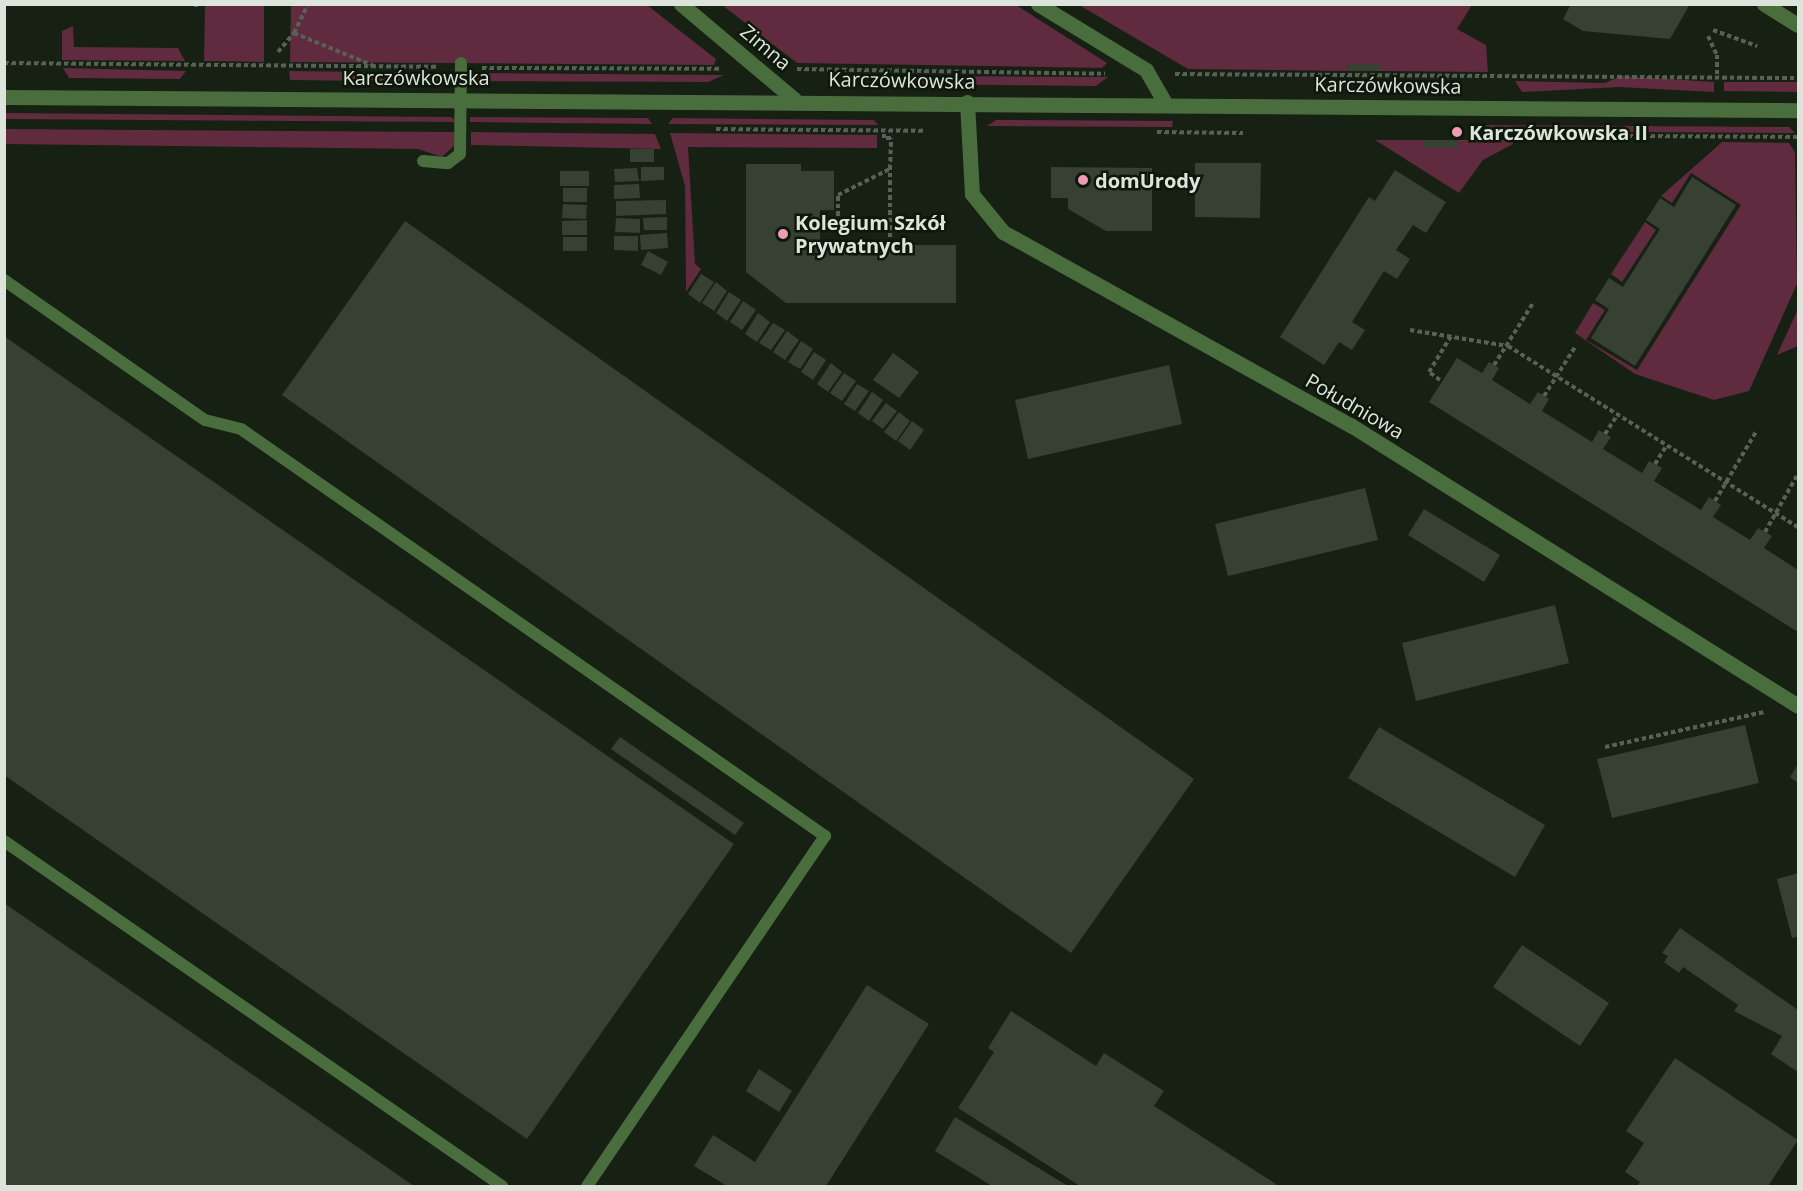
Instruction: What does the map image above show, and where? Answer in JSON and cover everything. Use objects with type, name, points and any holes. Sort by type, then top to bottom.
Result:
[{"type":"street","name":"Zimna","points":[[681,4],[794,99]]},
{"type":"street","points":[[1038,4],[1148,74],[1167,104]]},
{"type":"street","points":[[1764,4],[1798,25]]},
{"type":"street","name":"Karczówkowska","points":[[4,97],[794,99],[1798,110]]},
{"type":"street","name":"Południowa","points":[[966,102],[972,194],[1003,232],[1352,426],[1798,706]]},
{"type":"lane","points":[[423,161],[448,163],[459,154],[461,65]]},
{"type":"lane","points":[[4,280],[205,420],[241,429],[825,836],[587,1186]]},
{"type":"lane","points":[[4,841],[502,1186]]},
{"type":"path","points":[[278,52],[294,33],[308,4]]},
{"type":"path","points":[[1713,30],[1758,46]]},
{"type":"path","points":[[294,33],[378,67]]},
{"type":"path","points":[[1708,36],[1717,55],[1716,77]]},
{"type":"path","points":[[786,62],[795,69],[900,74],[1798,78]]},
{"type":"path","points":[[4,63],[378,67],[461,65],[723,69]]},
{"type":"path","points":[[884,131],[884,138],[891,138],[890,245]]},
{"type":"path","points":[[820,223],[838,223],[838,195],[890,169]]},
{"type":"path","points":[[1494,365],[1533,303]]},
{"type":"path","points":[[1410,330],[1508,346],[1798,527]]},
{"type":"path","points":[[1440,380],[1429,372],[1451,336]]},
{"type":"path","points":[[1544,396],[1575,347]]},
{"type":"path","points":[[1605,434],[1618,414]]},
{"type":"path","points":[[1715,501],[1757,430]]},
{"type":"path","points":[[1655,464],[1667,445]]},
{"type":"path","points":[[1765,532],[1798,474]]},
{"type":"path","points":[[1605,747],[1775,710]]},
{"type":"shaded area","points":[[291,4],[647,5],[716,59],[714,65],[290,62]]},
{"type":"shaded area","points":[[205,5],[264,5],[264,62],[204,61]]},
{"type":"shaded area","points":[[722,5],[1016,5],[1107,63],[1102,68],[797,63]]},
{"type":"shaded area","points":[[1079,5],[1472,5],[1457,29],[1486,45],[1488,72],[1379,71],[1379,64],[1348,64],[1347,71],[1188,69]]},
{"type":"shaded area","points":[[73,26],[74,47],[178,48],[185,61],[62,60],[62,31]]},
{"type":"shaded area","points":[[63,68],[186,71],[180,79],[69,78]]},
{"type":"shaded area","points":[[289,71],[452,73],[446,82],[290,80]]},
{"type":"shaded area","points":[[466,73],[724,75],[708,82],[473,81]]},
{"type":"shaded area","points":[[908,76],[1108,77],[1096,86],[908,84]]},
{"type":"shaded area","points":[[1621,76],[1714,82],[1714,92],[1619,87],[1522,92],[1515,81],[1605,83]]},
{"type":"shaded area","points":[[1724,82],[1798,82],[1798,92],[1724,91]]},
{"type":"shaded area","points":[[5,113],[451,117],[457,122],[5,119]]},
{"type":"shaded area","points":[[470,117],[648,118],[652,124],[470,122]]},
{"type":"shaded area","points":[[673,118],[874,120],[878,125],[668,124]]},
{"type":"shaded area","points":[[996,120],[1173,121],[1172,127],[987,126]]},
{"type":"shaded area","points":[[1485,125],[1789,127],[1795,133],[1485,131]]},
{"type":"shaded area","points":[[5,129],[456,132],[457,143],[442,157],[418,149],[5,144]]},
{"type":"shaded area","points":[[471,132],[655,134],[661,149],[471,145]]},
{"type":"shaded area","points":[[670,133],[877,135],[877,148],[688,147],[695,264],[701,269],[686,292],[685,186]]},
{"type":"shaded area","points":[[1375,140],[1423,140],[1424,148],[1457,148],[1457,140],[1513,140],[1513,144],[1483,160],[1459,193]]},
{"type":"shaded area","points":[[1722,142],[1789,143],[1795,152],[1797,284],[1749,391],[1714,400],[1635,374],[1575,333],[1593,303],[1605,310],[1586,340],[1637,370],[1741,205],[1691,173],[1672,203],[1661,196]]},
{"type":"shaded area","points":[[1645,222],[1656,230],[1622,282],[1611,274]]},
{"type":"shaded area","points":[[1798,309],[1798,346],[1777,355],[1787,333]]},
{"type":"building","points":[[1571,4],[1690,4],[1670,39],[1583,31],[1563,19]]},
{"type":"building","points":[[1348,64],[1379,64],[1379,71],[1347,71]]},
{"type":"building","points":[[1423,140],[1457,140],[1457,148],[1423,148]]},
{"type":"building","points":[[630,149],[654,149],[654,162],[630,162]]},
{"type":"building","points":[[1195,163],[1261,163],[1260,218],[1195,217]]},
{"type":"building","name":"Kolegium Szkół Prywatnych","points":[[746,164],[801,164],[801,171],[834,171],[834,210],[820,210],[820,245],[956,245],[956,303],[786,303],[746,272]]},
{"type":"building","points":[[641,167],[664,167],[664,180],[641,181]]},
{"type":"building","points":[[1051,167],[1152,168],[1152,231],[1106,231],[1068,209],[1068,198],[1051,198]]},
{"type":"building","points":[[637,168],[639,181],[615,182],[614,169]]},
{"type":"building","points":[[1395,170],[1446,202],[1426,233],[1413,225],[1396,250],[1410,259],[1397,279],[1384,271],[1352,322],[1365,330],[1352,350],[1339,342],[1324,365],[1280,337],[1369,197],[1375,201]]},
{"type":"building","points":[[560,171],[589,171],[589,186],[560,186]]},
{"type":"building","points":[[1692,177],[1736,205],[1635,366],[1591,338],[1609,309],[1595,300],[1609,278],[1623,287],[1660,229],[1646,220],[1660,198],[1674,207]]},
{"type":"building","points":[[639,184],[640,198],[614,199],[614,185]]},
{"type":"building","points":[[563,188],[587,188],[587,202],[563,202]]},
{"type":"building","points":[[666,200],[666,214],[616,216],[616,201]]},
{"type":"building","points":[[563,204],[587,205],[586,219],[562,218]]},
{"type":"building","points":[[667,217],[667,230],[644,230],[643,218]]},
{"type":"building","points":[[616,218],[640,219],[640,233],[615,232]]},
{"type":"building","points":[[587,220],[587,235],[562,235],[562,221]]},
{"type":"building","points":[[405,221],[1194,779],[1071,953],[282,395]]},
{"type":"building","points":[[667,233],[668,248],[641,250],[640,235]]},
{"type":"building","points":[[614,236],[638,236],[638,251],[614,250]]},
{"type":"building","points":[[563,237],[587,237],[587,251],[563,251]]},
{"type":"building","points":[[648,251],[668,262],[661,275],[641,265]]},
{"type":"building","points":[[701,274],[714,282],[700,303],[688,294]]},
{"type":"building","points":[[716,282],[727,291],[714,311],[702,303]]},
{"type":"building","points":[[729,292],[741,300],[727,321],[716,313]]},
{"type":"building","points":[[743,301],[756,310],[742,330],[730,322]]},
{"type":"building","points":[[758,313],[770,322],[757,342],[745,334]]},
{"type":"building","points":[[773,323],[785,330],[771,350],[759,343]]},
{"type":"building","points":[[787,331],[799,340],[785,360],[773,352]]},
{"type":"building","points":[[4,336],[734,844],[527,1139],[4,775]]},
{"type":"building","points":[[801,341],[813,349],[800,369],[788,362]]},
{"type":"building","points":[[814,352],[826,360],[813,380],[801,372]]},
{"type":"building","points":[[893,353],[919,372],[899,398],[873,380]]},
{"type":"building","points":[[1457,358],[1482,373],[1489,362],[1499,368],[1492,380],[1530,404],[1538,392],[1549,399],[1542,411],[1592,442],[1599,430],[1611,437],[1603,449],[1642,473],[1649,461],[1662,468],[1654,481],[1701,510],[1709,497],[1721,505],[1713,517],[1750,540],[1758,528],[1772,536],[1764,548],[1798,570],[1798,632],[1429,402]]},
{"type":"building","points":[[831,363],[842,372],[828,392],[817,384]]},
{"type":"building","points":[[1169,365],[1182,424],[1028,459],[1015,400]]},
{"type":"building","points":[[844,373],[856,381],[842,401],[830,393]]},
{"type":"building","points":[[857,384],[869,391],[855,411],[844,404]]},
{"type":"building","points":[[872,392],[883,400],[869,421],[858,413]]},
{"type":"building","points":[[886,403],[897,411],[883,429],[872,421]]},
{"type":"building","points":[[899,412],[910,421],[896,441],[884,432]]},
{"type":"building","points":[[912,421],[924,430],[910,450],[898,441]]},
{"type":"building","points":[[1365,488],[1378,540],[1228,576],[1215,524]]},
{"type":"building","points":[[1424,509],[1500,555],[1484,582],[1408,535]]},
{"type":"building","points":[[1555,605],[1569,663],[1416,701],[1402,643]]},
{"type":"building","points":[[1745,725],[1759,783],[1612,818],[1597,759]]},
{"type":"building","points":[[1379,727],[1545,825],[1515,877],[1348,778]]},
{"type":"building","points":[[620,737],[744,823],[735,835],[611,749]]},
{"type":"building","points":[[1798,764],[1798,783],[1790,777]]},
{"type":"building","points":[[1798,873],[1798,937],[1792,938],[1777,879]]},
{"type":"building","points":[[4,903],[414,1186],[4,1186]]},
{"type":"building","points":[[1680,928],[1798,1010],[1798,1072],[1771,1054],[1782,1036],[1734,1011],[1738,1005],[1683,967],[1679,973],[1664,962],[1668,956],[1662,953]]},
{"type":"building","points":[[1522,945],[1609,1003],[1580,1046],[1493,987]]},
{"type":"building","points":[[867,985],[929,1024],[826,1186],[727,1186],[694,1166],[713,1135],[755,1162]]},
{"type":"building","points":[[1011,1011],[1096,1066],[1104,1053],[1164,1091],[1154,1106],[1279,1186],[1080,1186],[958,1108],[994,1052],[988,1048]]},
{"type":"building","points":[[1675,1058],[1798,1140],[1768,1186],[1637,1186],[1640,1182],[1625,1172],[1644,1143],[1626,1131]]},
{"type":"building","points":[[759,1069],[792,1091],[779,1112],[746,1091]]},
{"type":"building","points":[[955,1117],[1068,1186],[992,1186],[935,1151]]},
{"type":"place","name":"Karczówkowska II","points":[[1457,132]]},
{"type":"place","name":"domUrody","points":[[1083,180]]},
{"type":"place","name":"Kolegium Szkół Prywatnych","points":[[783,234]]}]
